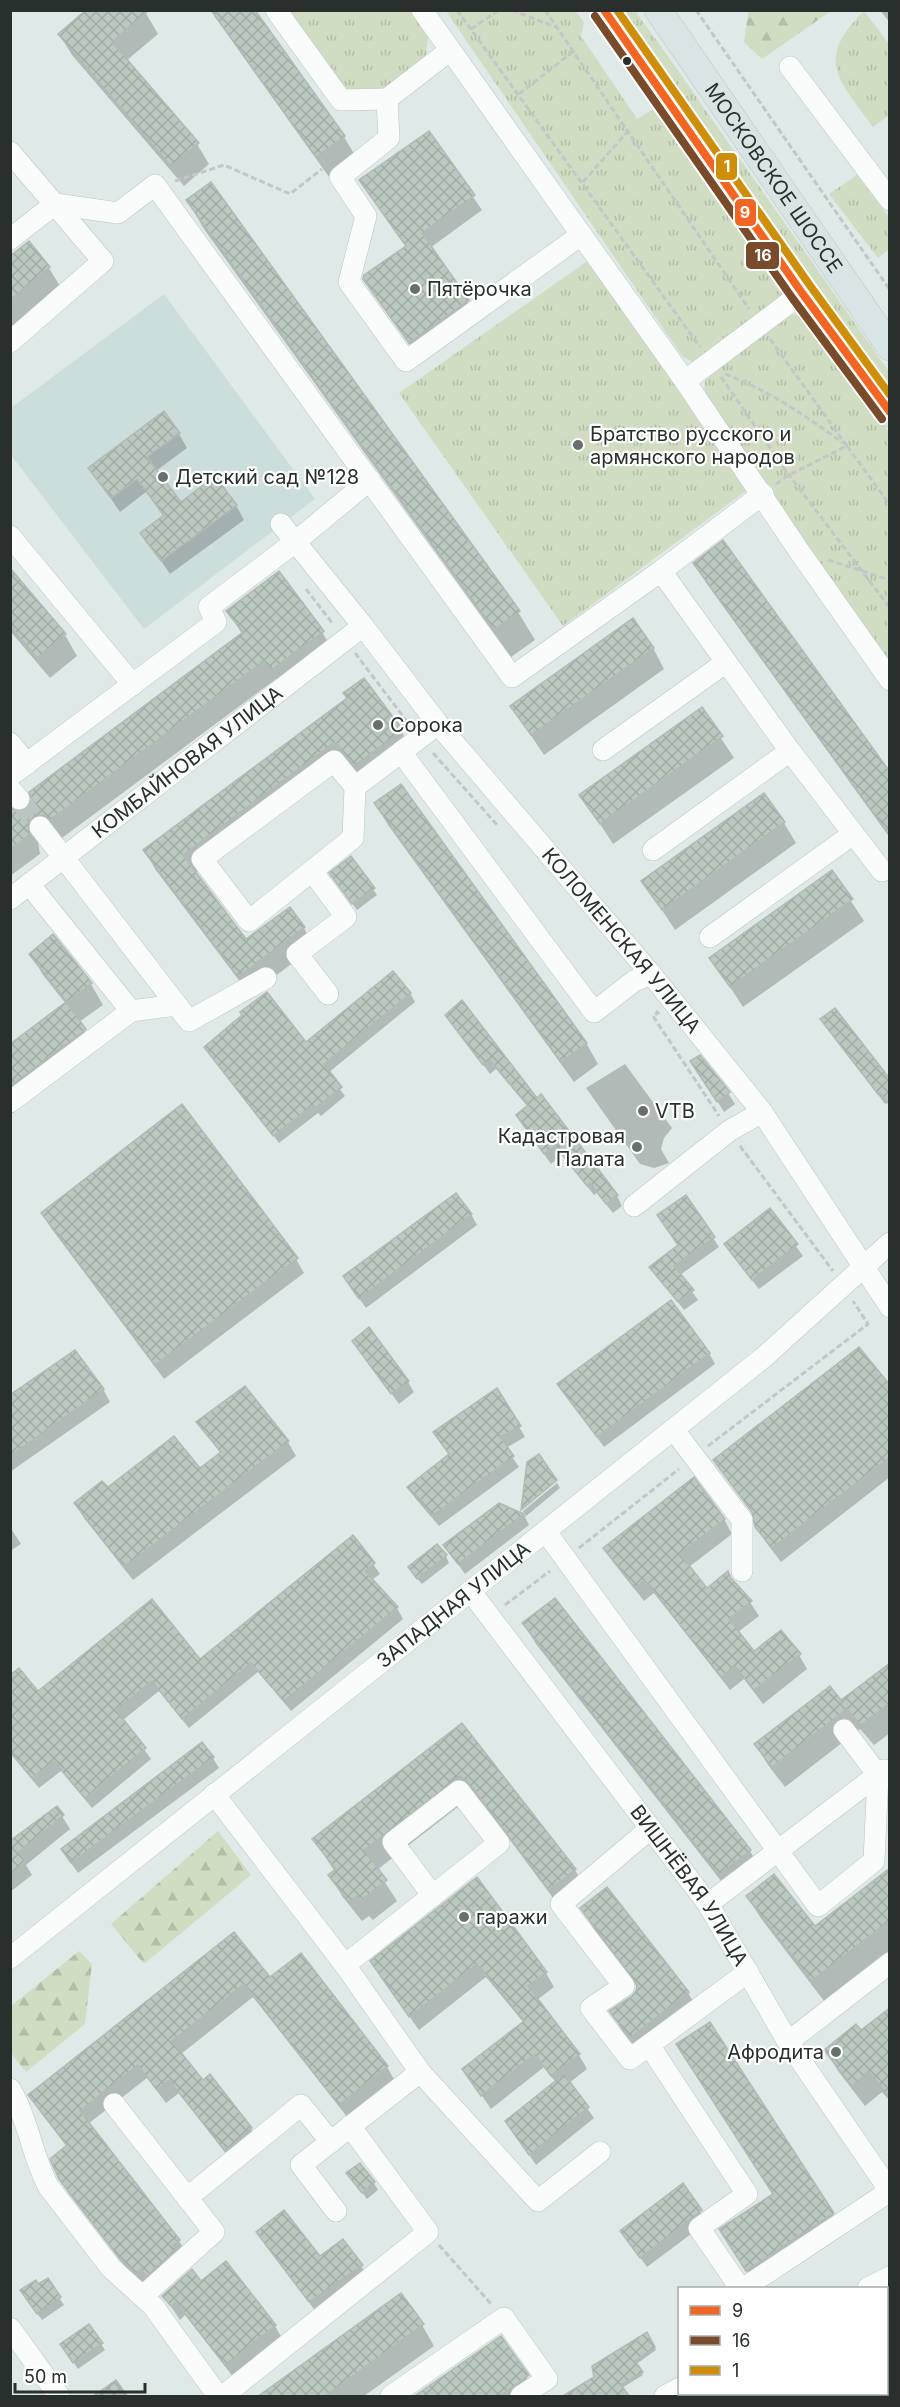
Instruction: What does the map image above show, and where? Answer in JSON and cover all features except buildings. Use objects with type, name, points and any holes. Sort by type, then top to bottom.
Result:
[{"type":"main road","points":[[604,10],[802,293],[890,413]]},
{"type":"main road","name":"МОСКОВСКОЕ ШОССЕ","points":[[658,10],[887,336]]},
{"type":"street","points":[[276,10],[341,100],[387,99],[449,51]]},
{"type":"street","points":[[422,10],[685,381],[763,494],[799,551],[890,680]]},
{"type":"street","points":[[790,67],[890,200]]},
{"type":"street","points":[[387,99],[389,138],[340,177],[366,216],[349,282],[406,361],[581,235]]},
{"type":"street","points":[[10,152],[103,261],[10,342]]},
{"type":"street","points":[[10,239],[54,204],[118,213],[155,185],[512,677],[661,571],[763,494]]},
{"type":"street","points":[[685,381],[802,293]]},
{"type":"street","points":[[10,743],[19,770],[216,622],[209,607],[295,542],[370,480]]},
{"type":"street","name":"КОЛОМЕНСКАЯ УЛИЦА","points":[[281,524],[438,724],[643,977],[762,1112],[862,1268],[890,1307]]},
{"type":"street","points":[[10,536],[133,685]]},
{"type":"street","points":[[661,571],[725,663],[882,871]]},
{"type":"street","name":"КОМБАЙНОВАЯ УЛИЦА","points":[[10,899],[363,626]]},
{"type":"street","points":[[603,750],[725,663]]},
{"type":"street","points":[[355,787],[438,724]]},
{"type":"street","points":[[653,850],[790,751]]},
{"type":"street","points":[[401,752],[594,1012],[643,977]]},
{"type":"street","points":[[333,761],[355,787],[353,838],[312,871],[249,921],[202,859],[333,761]]},
{"type":"street","points":[[40,827],[189,1021],[266,978]]},
{"type":"street","points":[[710,937],[853,834]]},
{"type":"street","points":[[312,871],[346,917],[297,954],[328,994]]},
{"type":"street","points":[[29,884],[131,1011]]},
{"type":"street","points":[[10,1102],[131,1011],[177,1005]]},
{"type":"street","points":[[634,1206],[729,1131],[762,1112]]},
{"type":"street","name":"ЗАПАДНАЯ УЛИЦА","points":[[10,1958],[764,1358],[890,1244]]},
{"type":"street","points":[[674,1430],[742,1520],[742,1571]]},
{"type":"street","points":[[546,1532],[818,1906],[874,1861],[884,1770]]},
{"type":"street","name":"ВИШНЁВАЯ УЛИЦА","points":[[471,1592],[708,1904],[788,2042],[890,2191]]},
{"type":"street","points":[[843,1730],[884,1770]]},
{"type":"street","points":[[708,1904],[884,1770]]},
{"type":"street","points":[[345,1965],[433,1896],[499,1843],[459,1791],[393,1842],[433,1896]]},
{"type":"street","points":[[214,1794],[345,1965],[420,2072],[538,2201],[600,2152]]},
{"type":"street","points":[[651,1828],[561,1904],[624,1986],[591,2008],[630,2059],[748,1972]]},
{"type":"street","points":[[788,2042],[890,1963]]},
{"type":"street","points":[[649,2045],[747,2194],[699,2228],[741,2287]]},
{"type":"street","points":[[336,2211],[302,2165],[420,2072]]},
{"type":"street","points":[[10,2089],[22,2111],[41,2172],[48,2186],[111,2268],[153,2306],[218,2397]]},
{"type":"street","points":[[114,2104],[214,2232],[143,2296]]},
{"type":"street","points":[[188,2198],[301,2105],[331,2142]]},
{"type":"street","points":[[223,2397],[428,2232],[351,2126]]},
{"type":"street","points":[[745,2287],[890,2191]]},
{"type":"street","points":[[872,2287],[890,2277]]},
{"type":"street","points":[[391,2397],[504,2318],[546,2379],[521,2397]]},
{"type":"street","points":[[10,2328],[59,2397]]},
{"type":"street","points":[[665,2397],[678,2389]]},
{"type":"path","points":[[457,10],[711,362]]},
{"type":"path","points":[[471,29],[499,10]]},
{"type":"path","points":[[512,10],[556,28]]},
{"type":"path","points":[[545,10],[760,325],[890,504]]},
{"type":"path","points":[[696,10],[890,290]]},
{"type":"path","points":[[519,94],[574,51]]},
{"type":"path","points":[[583,182],[629,130]]},
{"type":"path","points":[[156,187],[224,165],[290,194],[326,167]]},
{"type":"path","points":[[847,446],[812,420],[753,385],[718,372],[789,475],[858,569],[890,608]]},
{"type":"path","points":[[763,494],[789,475],[847,446]]},
{"type":"path","points":[[799,551],[890,580]]},
{"type":"path","points":[[306,588],[420,738],[504,834]]},
{"type":"path","points":[[490,1617],[868,1324],[843,1286],[729,1131],[653,1016],[658,1013],[643,977]]},
{"type":"path","points":[[428,2232],[504,2318]]},
{"type":"shaded area","name":"Детский сад №128","points":[[164,294],[315,499],[144,629],[11,455],[11,408]]},
{"type":"green space","points":[[289,11],[410,11],[428,37],[425,65],[375,96],[345,91]]},
{"type":"green space","points":[[446,11],[575,11],[584,22],[581,36],[637,119],[654,109],[770,268],[780,284],[782,295],[773,306],[696,364],[682,356]]},
{"type":"green space","points":[[624,11],[635,11],[660,45],[889,372],[889,387]]},
{"type":"green space","points":[[752,11],[831,11],[762,59],[744,42],[748,13]]},
{"type":"green space","points":[[864,11],[889,44],[889,115],[873,127],[850,96],[837,70],[836,57],[840,43]]},
{"type":"green space","points":[[857,175],[889,217],[889,249],[878,258],[829,194]]},
{"type":"green space","points":[[589,260],[750,488],[563,626],[399,393]]},
{"type":"green space","points":[[797,314],[805,316],[889,432],[889,665],[704,396],[705,380],[715,368],[784,317]]},
{"type":"green space","points":[[218,1831],[251,1875],[144,1964],[111,1924]]},
{"type":"green space","points":[[79,1951],[92,1964],[85,2024],[26,2072],[11,2053],[11,2006]]},
{"type":"tunnel","points":[[19,799],[40,827]]},
{"type":"transit line","name":"9","points":[[604,10],[802,293],[890,412]]},
{"type":"transit line","name":"1","points":[[617,10],[811,287],[890,395]]},
{"type":"transit line","name":"16","points":[[595,16],[793,299],[882,419]]},
{"type":"place","name":"Пятёрочка","points":[[415,289]]},
{"type":"place","name":"Братство русского и армянского народов","points":[[578,445]]},
{"type":"place","name":"Детский сад №128","points":[[163,477]]},
{"type":"place","name":"Сорока","points":[[378,725]]},
{"type":"place","name":"VTB","points":[[643,1111]]},
{"type":"place","name":"Кадастровая Палата","points":[[637,1147]]},
{"type":"place","name":"гаражи","points":[[464,1917]]},
{"type":"place","name":"Афродита","points":[[836,2052]]}]
